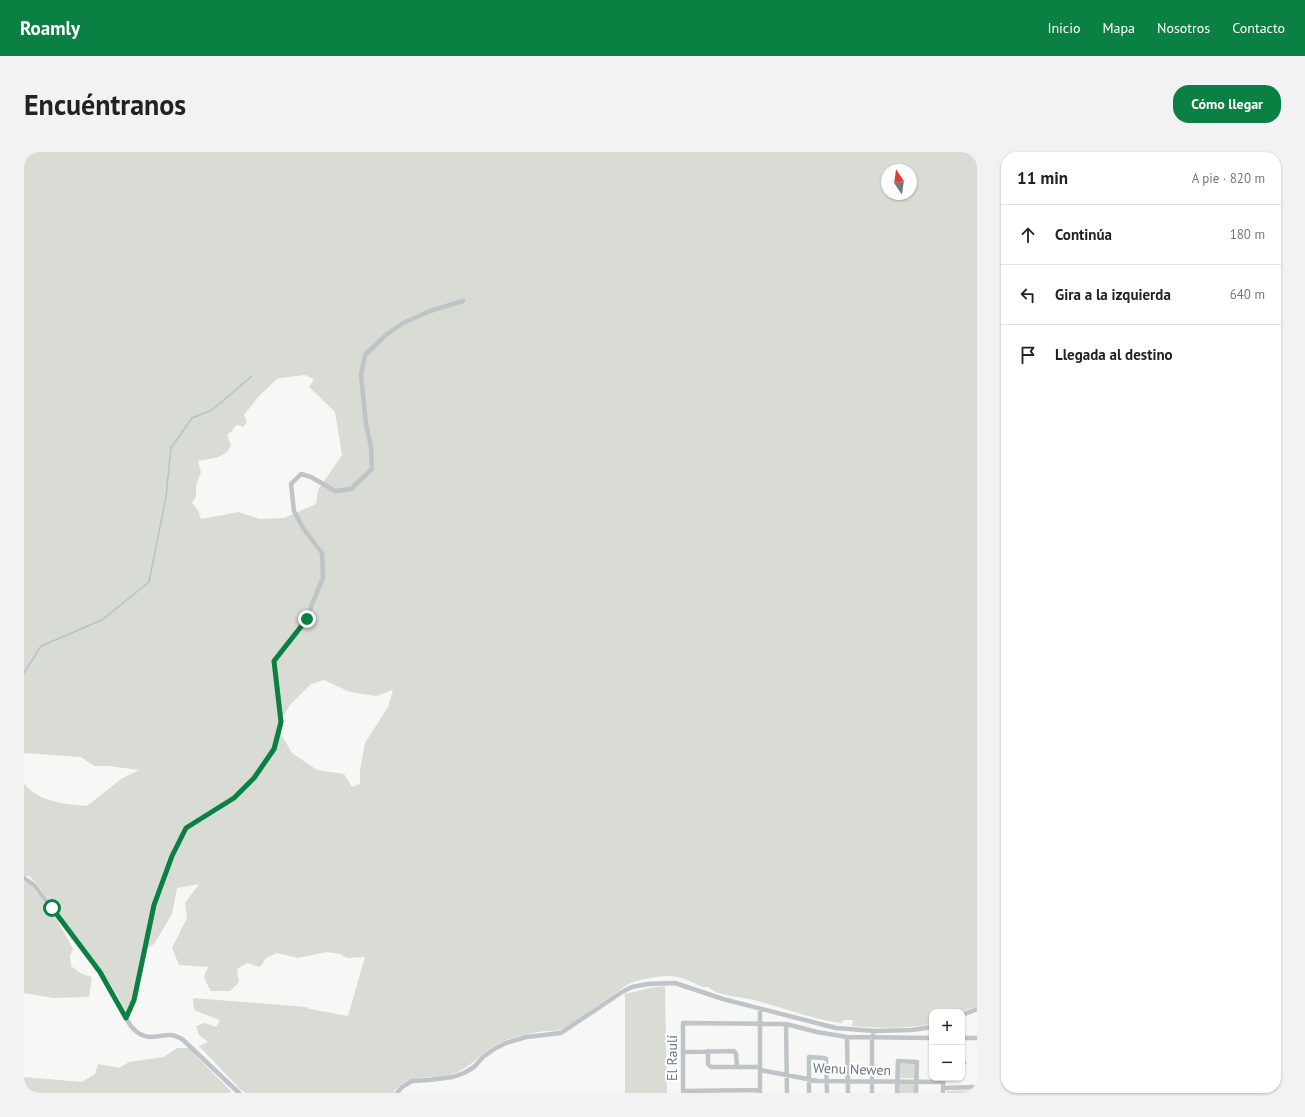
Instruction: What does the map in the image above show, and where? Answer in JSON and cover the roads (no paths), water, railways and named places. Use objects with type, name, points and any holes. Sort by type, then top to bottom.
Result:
[{"type":"street","points":[[126,1018],[134,1000],[154,905],[172,856],[186,828],[234,798],[254,778],[274,749],[281,722],[274,661],[307,619],[323,578],[322,553],[303,528],[294,511],[291,484],[301,474],[311,477],[335,491],[351,489],[372,469],[371,447],[366,424],[361,375],[365,355],[386,335],[403,323],[430,311],[463,302]]},
{"type":"street","points":[[24,878],[34,885],[100,972],[130,1026],[137,1033],[150,1037],[171,1035],[182,1038],[239,1093]]},
{"type":"street","points":[[397,1093],[402,1087],[412,1081],[453,1078],[464,1073],[474,1067],[494,1049],[506,1043],[526,1037],[561,1033],[622,992],[640,985],[656,983],[675,983],[723,999],[825,1026],[875,1031],[912,1030],[929,1027]]},
{"type":"street","points":[[683,1092],[760,1092],[760,1009]]},
{"type":"street","points":[[965,1014],[977,1009]]},
{"type":"street","name":"El Raulí","points":[[683,1092],[683,1023],[760,1024]]},
{"type":"street","points":[[760,1024],[786,1024],[817,1032],[848,1037],[929,1038]]},
{"type":"street","points":[[786,1024],[787,1093]]},
{"type":"street","points":[[872,1093],[872,1038],[875,1031]]},
{"type":"street","points":[[848,1037],[848,1093]]},
{"type":"street","points":[[965,1038],[977,1038]]},
{"type":"street","points":[[683,1052],[734,1051],[736,1054],[737,1067]]},
{"type":"street","name":"Wenu Newen","points":[[708,1052],[708,1064],[710,1067],[760,1068],[787,1075],[827,1081],[929,1081]]},
{"type":"street","points":[[809,1093],[809,1056],[824,1058],[826,1060],[827,1093]]},
{"type":"street","points":[[898,1093],[898,1061],[917,1062],[916,1093]]},
{"type":"street","points":[[943,1090],[977,1087]]},
{"type":"waterway","points":[[24,673],[41,646],[102,620],[149,582],[166,497],[171,448],[192,418],[212,410],[252,376]]}]
